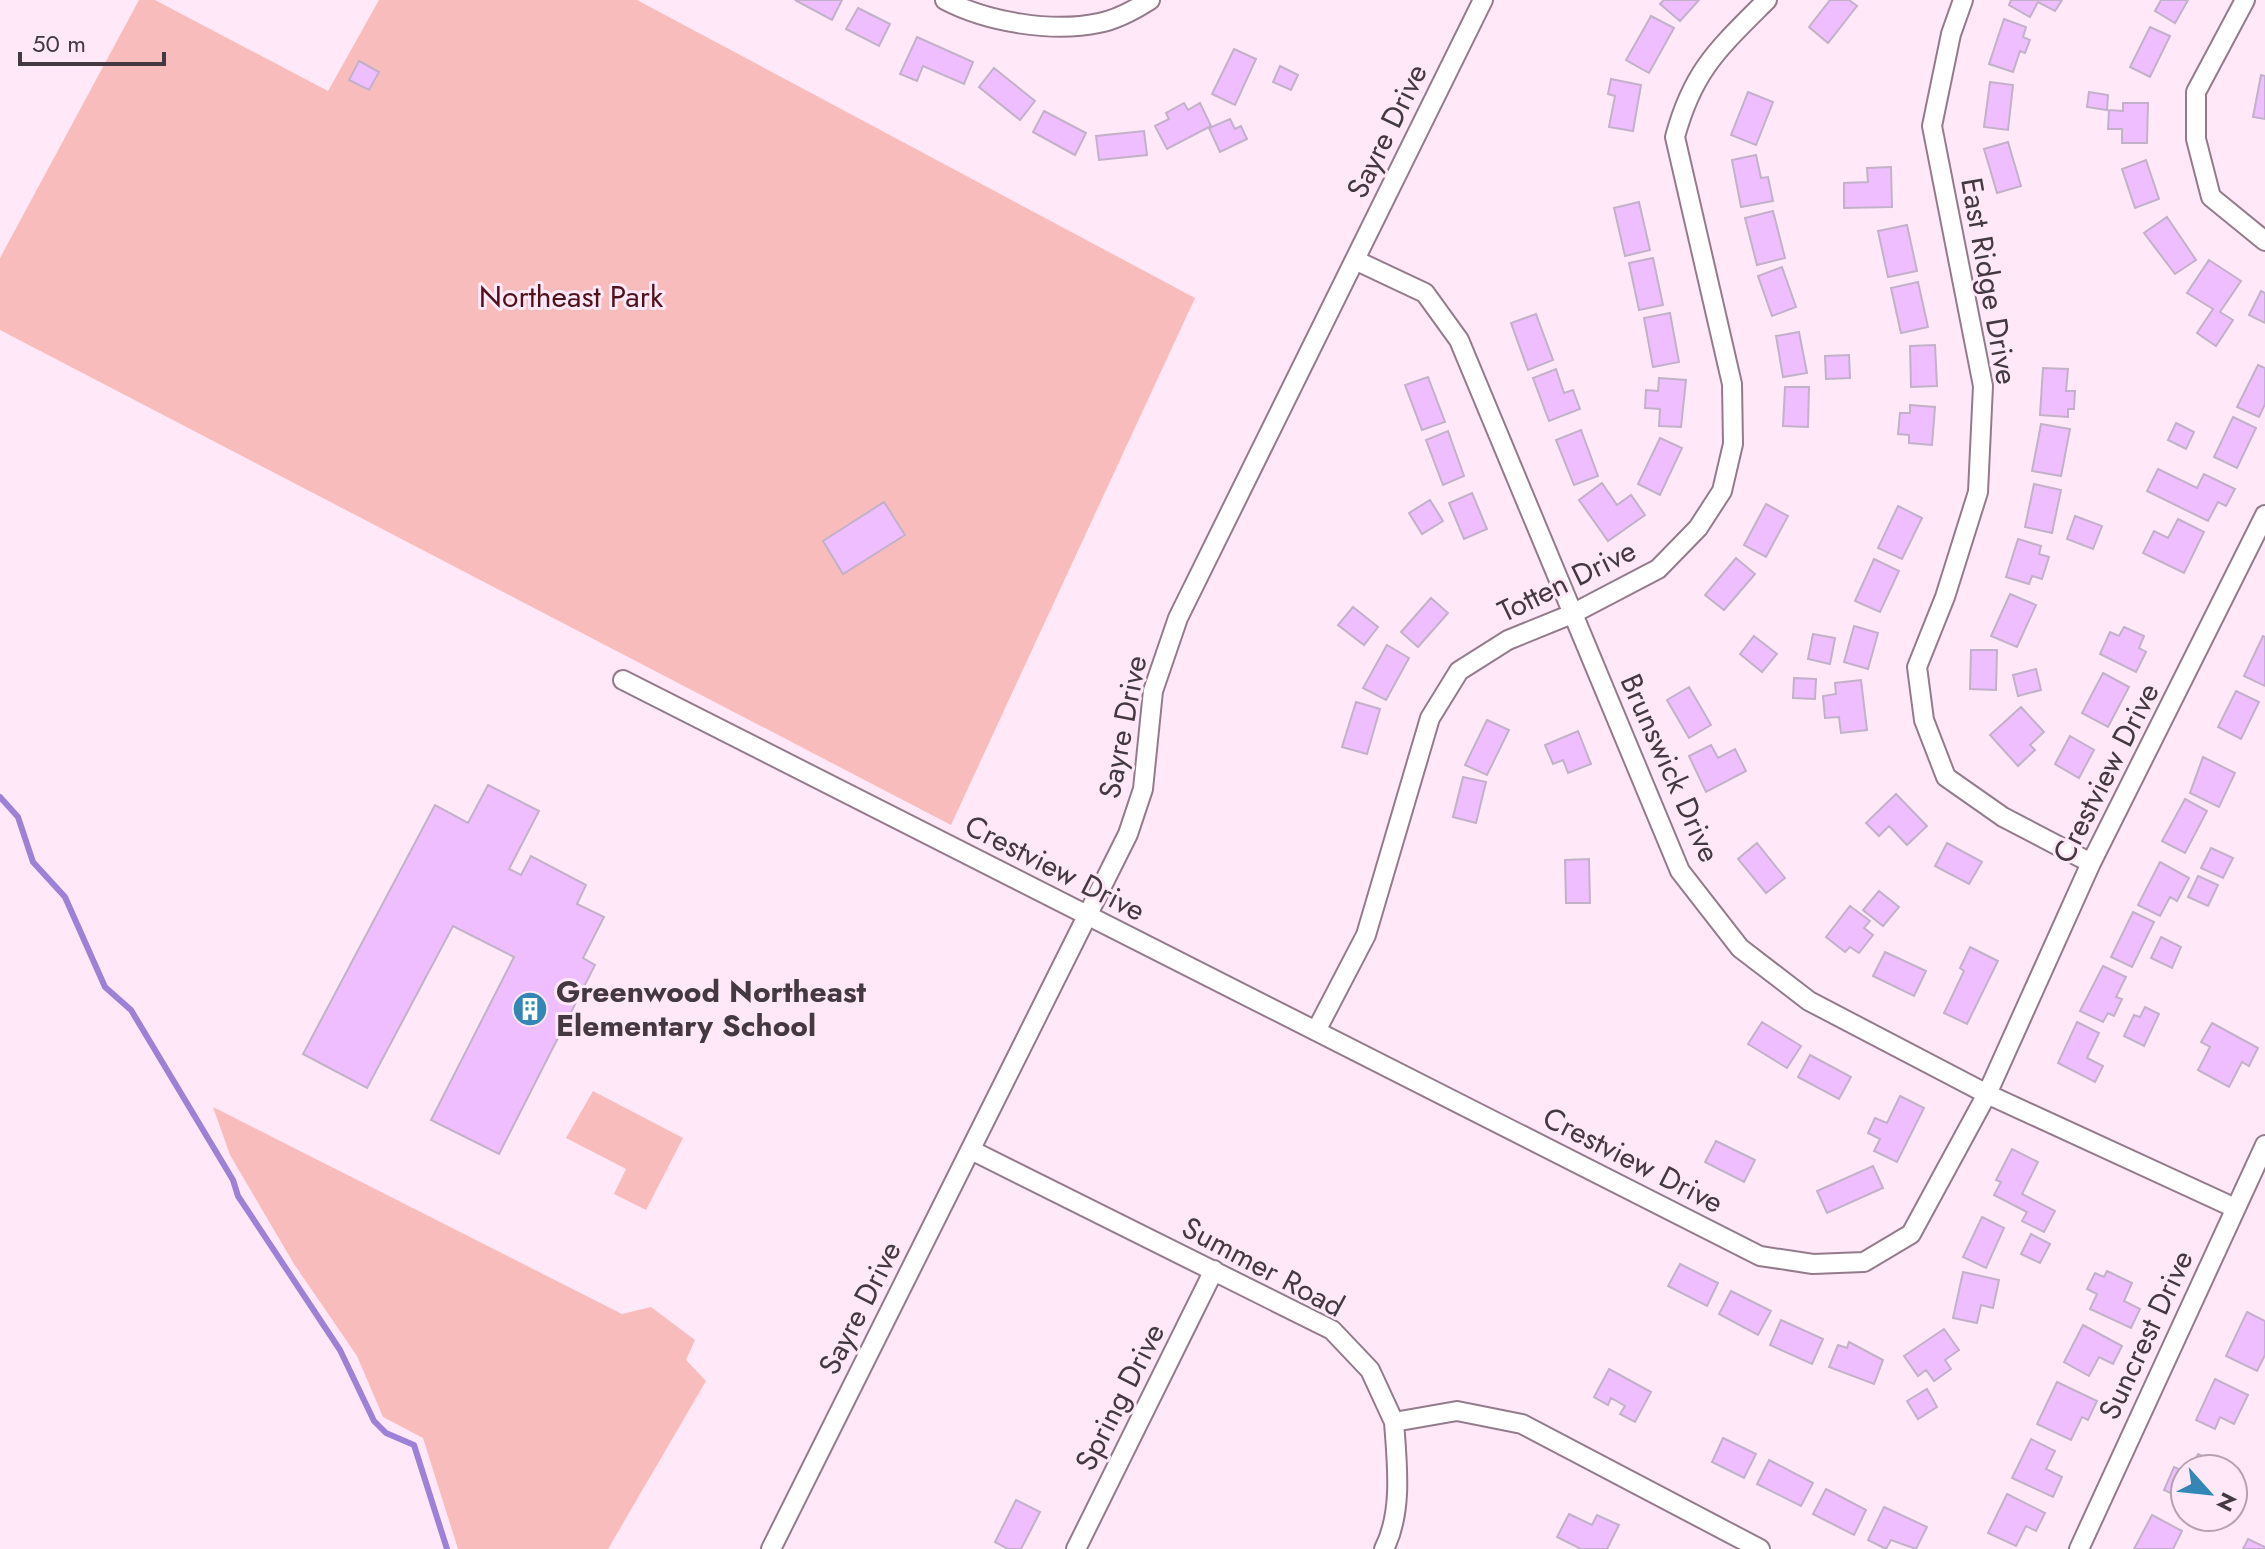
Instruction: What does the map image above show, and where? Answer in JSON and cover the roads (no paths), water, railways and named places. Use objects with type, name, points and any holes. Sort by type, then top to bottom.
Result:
[{"type":"street","points":[[945,0],[967,11],[1048,25],[1100,23],[1150,0]]},
{"type":"street","name":"Sayre Drive","points":[[771,1549],[1088,916],[1138,808],[1153,691],[1165,652],[1483,0]]},
{"type":"street","name":"Totten Drive","points":[[1316,1031],[1366,935],[1430,718],[1459,671],[1508,640],[1572,614],[1658,569],[1698,528],[1722,491],[1733,444],[1732,384],[1675,137],[1685,98],[1706,61],[1767,0]]},
{"type":"street","name":"East Ridge Drive","points":[[1963,0],[1951,34],[1932,126],[1983,386],[1978,492],[1945,597],[1917,667],[1924,720],[1946,777],[2003,817],[2091,863]]},
{"type":"street","points":[[2245,0],[2196,92],[2196,139],[2211,197],[2265,241]]},
{"type":"street","name":"Brunswick Drive","points":[[1355,260],[1425,293],[1459,340],[1680,871],[1740,948],[1809,1001],[1987,1094],[2235,1208]]},
{"type":"street","name":"Crestview Drive","points":[[623,680],[1760,1256],[1813,1264],[1864,1262],[1911,1234],[1987,1094],[2091,863],[2265,515]]},
{"type":"street","name":"Suncrest Drive","points":[[2079,1549],[2265,1145]]},
{"type":"street","name":"Summer Road","points":[[971,1150],[1332,1330],[1370,1370],[1394,1422]]},
{"type":"street","name":"Spring Drive","points":[[1076,1549],[1214,1270]]},
{"type":"street","points":[[1384,1549],[1393,1533],[1398,1471],[1394,1422],[1457,1411],[1522,1424],[1731,1543],[1760,1549]]},
{"type":"waterway","points":[[0,797],[18,817],[33,862],[65,897],[105,987],[131,1010],[233,1180],[238,1196],[340,1350],[374,1421],[386,1433],[414,1445],[447,1549]]},
{"type":"place","name":"Greenwood Northeast Elementary School","points":[[530,1009]]},
{"type":"park label","name":"Northeast Park","points":[[571,297]]}]
